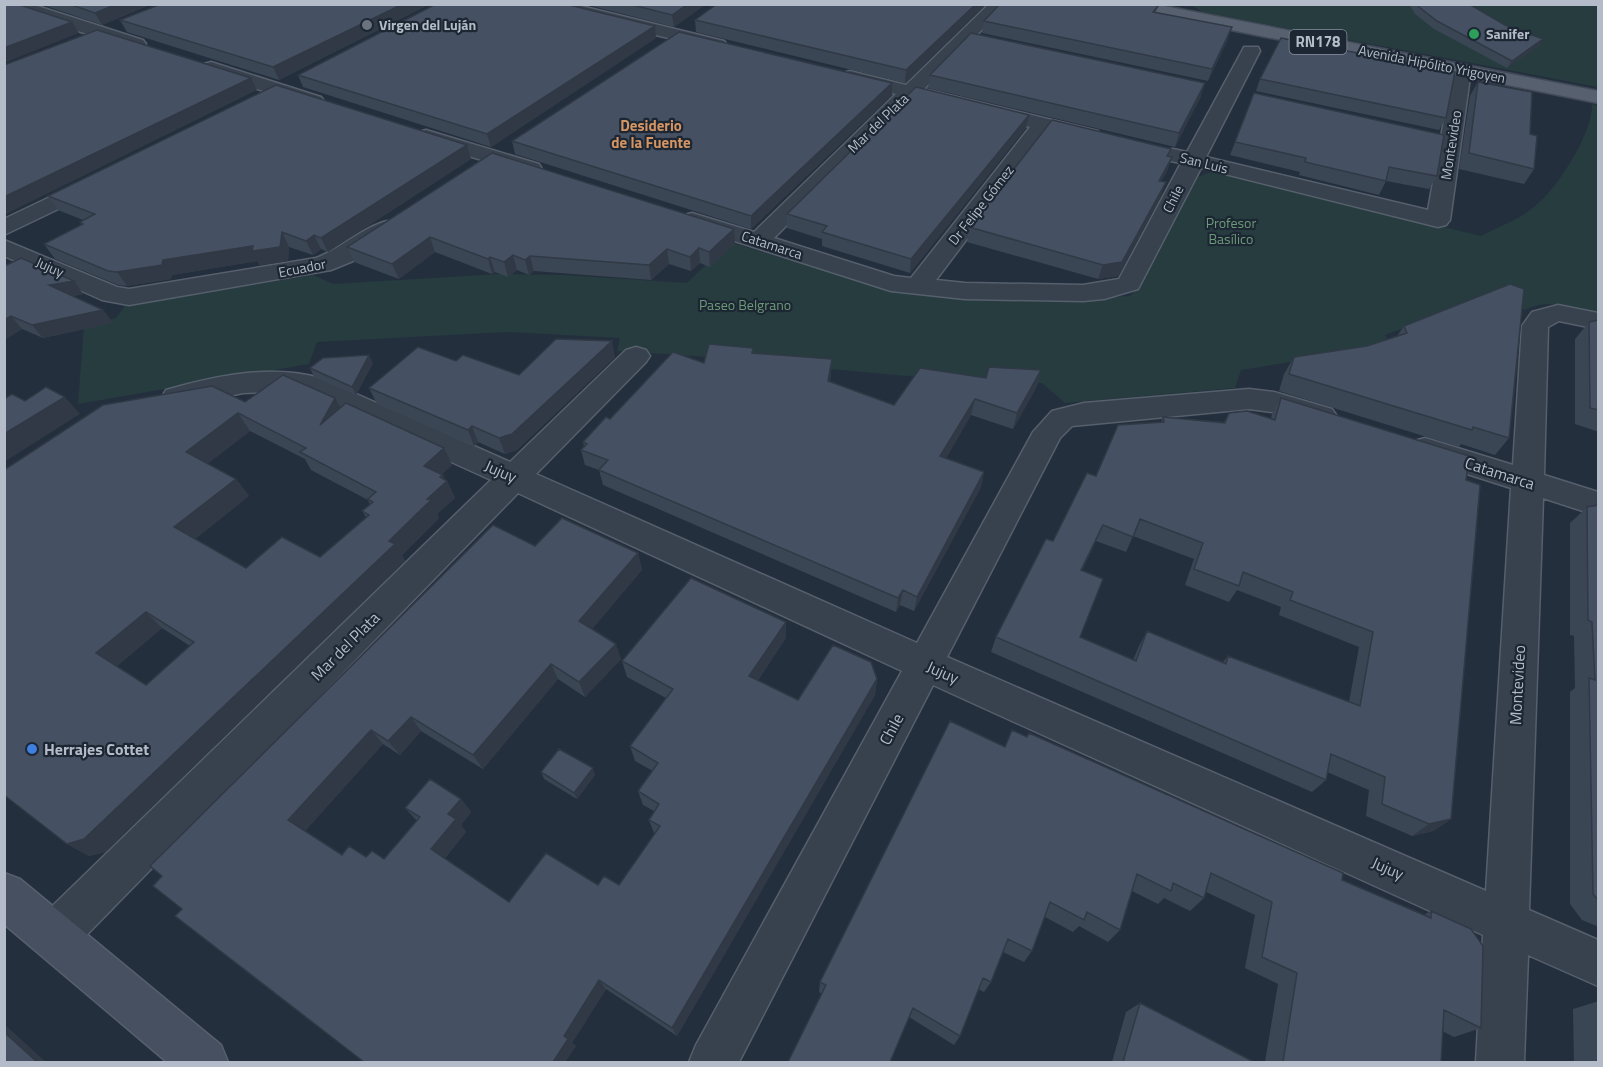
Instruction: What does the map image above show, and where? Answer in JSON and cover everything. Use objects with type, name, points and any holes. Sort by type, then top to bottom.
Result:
[{"type":"main road","name":"Avenida Hipólito Yrigoyen","points":[[1125,4],[1177,9],[1599,97]]},
{"type":"main road","points":[[4,895],[204,1062]]},
{"type":"street","points":[[12,4],[159,51]]},
{"type":"street","points":[[550,4],[733,49]]},
{"type":"street","name":"Mar del Plata","points":[[758,240],[999,4]]},
{"type":"street","points":[[658,48],[705,17]]},
{"type":"street","points":[[82,42],[134,21]]},
{"type":"street","points":[[965,37],[988,42]]},
{"type":"street","name":"Chile","points":[[1129,284],[1193,160],[1221,92],[1251,51]]},
{"type":"street","points":[[192,62],[336,108]]},
{"type":"street","name":"Montevideo","points":[[1438,220],[1462,70]]},
{"type":"street","points":[[833,73],[1112,140]]},
{"type":"street","points":[[259,100],[301,79]]},
{"type":"street","points":[[1221,92],[1249,98]]},
{"type":"street","name":"Dr Felipe Gómez","points":[[918,286],[1043,123]]},
{"type":"street","points":[[403,129],[548,174]]},
{"type":"street","points":[[1430,137],[1452,142]]},
{"type":"street","points":[[473,170],[513,144]]},
{"type":"street","name":"San Luis","points":[[1158,152],[1438,220]]},
{"type":"street","points":[[4,228],[110,175]]},
{"type":"street","name":"Catamarca","points":[[670,213],[891,283],[965,291],[1083,293],[1104,291],[1129,284]]},
{"type":"street","name":"Ecuador","points":[[129,297],[322,266],[344,256],[404,217]]},
{"type":"street","name":"Jujuy","points":[[4,248],[111,294],[129,297]]},
{"type":"street","name":"Montevideo","points":[[1500,1062],[1535,326],[1540,318],[1547,314],[1558,313],[1599,321]]},
{"type":"street","name":"Mar del Plata","points":[[54,936],[636,356]]},
{"type":"street","name":"Jujuy","points":[[152,402],[269,381],[289,380],[310,385],[925,664],[1599,963]]},
{"type":"street","name":"Chile","points":[[713,1062],[1048,432],[1062,418],[1084,413],[1249,399],[1274,402],[1345,424]]},
{"type":"street","name":"Catamarca","points":[[1402,442],[1599,504]]},
{"type":"green space","points":[[1192,5],[1598,5],[1598,87],[1202,12]]},
{"type":"green space","name":"Paseo Belgrano","points":[[1592,104],[1598,106],[1598,314],[1552,304],[1534,306],[1525,310],[1486,298],[1385,335],[1391,346],[1241,370],[1235,388],[1065,403],[1042,383],[936,378],[617,351],[620,338],[507,332],[317,342],[309,364],[78,404],[84,326],[116,318],[125,306],[313,275],[333,284],[498,274],[564,275],[687,283],[729,242],[884,289],[961,298],[1065,300],[1130,296],[1140,287],[1198,177],[1211,172],[1481,236],[1516,219],[1543,199],[1563,174],[1580,145],[1587,130]]},
{"type":"building","points":[[4,4],[17,4],[72,22],[4,48]]},
{"type":"building","points":[[69,4],[117,4],[95,13]]},
{"type":"building","points":[[161,4],[403,4],[273,67],[120,20]]},
{"type":"building","points":[[436,4],[565,4],[655,26],[487,134],[298,75]]},
{"type":"building","points":[[629,4],[688,4],[672,15]]},
{"type":"building","points":[[717,4],[976,4],[906,70],[695,20]]},
{"type":"building","points":[[1000,4],[1152,4],[1158,6],[1153,12],[1232,27],[1212,69],[984,21]]},
{"type":"building","name":"Sanifer","points":[[1417,4],[1469,4],[1505,25],[1543,39],[1512,61],[1437,21]]},
{"type":"building","points":[[97,30],[251,78],[4,197],[4,65]]},
{"type":"building","points":[[679,32],[892,83],[751,216],[512,141]]},
{"type":"building","points":[[971,33],[1205,83],[1179,133],[930,75]]},
{"type":"building","points":[[1281,38],[1455,72],[1446,118],[1260,79]]},
{"type":"building","points":[[1478,82],[1532,92],[1530,134],[1537,136],[1534,169],[1469,153]]},
{"type":"building","points":[[276,85],[467,145],[321,238],[314,235],[306,241],[282,232],[280,247],[252,251],[253,246],[163,260],[162,265],[117,272],[108,271],[44,244],[83,224],[80,222],[95,214],[48,196]]},
{"type":"building","points":[[916,87],[1029,115],[911,259],[822,232],[827,226],[787,214]]},
{"type":"building","points":[[1254,93],[1444,135],[1437,176],[1389,167],[1386,181],[1305,162],[1306,158],[1235,142]]},
{"type":"building","points":[[1052,120],[1171,149],[1167,156],[1172,157],[1159,181],[1166,182],[1122,262],[1103,265],[969,227]]},
{"type":"building","points":[[492,153],[734,229],[709,252],[699,248],[690,257],[667,249],[649,265],[530,256],[525,260],[513,255],[504,262],[490,257],[488,259],[430,237],[392,264],[347,247]]},
{"type":"building","points":[[21,258],[74,281],[49,285],[103,310],[32,325],[11,316],[4,320],[4,264],[7,265]]},
{"type":"building","points":[[1510,284],[1524,289],[1509,438],[1473,427],[1472,430],[1289,374],[1294,357],[1367,346],[1407,333],[1404,326]]},
{"type":"building","points":[[1599,320],[1599,410],[1590,408],[1589,322]]},
{"type":"building","points":[[556,339],[612,341],[512,434],[499,438],[472,426],[468,430],[369,388],[418,347],[456,361],[463,355],[519,375]]},
{"type":"building","points":[[709,344],[753,348],[752,353],[832,359],[828,381],[894,405],[920,368],[986,378],[989,367],[1041,370],[1017,413],[975,399],[940,456],[984,472],[917,597],[903,590],[898,598],[599,470],[608,460],[581,450],[587,444],[583,442],[606,417],[610,419],[673,352],[704,363]]},
{"type":"building","points":[[369,355],[352,387],[310,368],[323,358]]},
{"type":"building","points":[[283,375],[335,398],[320,425],[346,403],[444,448],[424,466],[443,475],[440,477],[447,481],[427,499],[431,500],[389,541],[395,544],[84,839],[67,844],[4,795],[4,470],[103,405],[212,386],[245,402]],"holes":[[[238,413],[306,448],[300,452],[376,492],[368,499],[373,502],[362,511],[369,515],[320,557],[282,537],[246,568],[174,527],[236,479],[186,452]],[[146,612],[194,642],[146,685],[96,653]]]},
{"type":"building","points":[[46,387],[65,397],[4,434],[4,399],[12,394],[25,401]]},
{"type":"building","points":[[1281,398],[1469,456],[1466,480],[1480,485],[1451,819],[1429,824],[1382,804],[1385,777],[1331,754],[1326,780],[996,637],[1046,539],[1053,541],[1087,473],[1096,476],[1118,425],[1164,422],[1163,417],[1225,423],[1229,413],[1247,411],[1275,420]],"holes":[[[1140,519],[1203,543],[1194,569],[1239,586],[1243,572],[1293,592],[1290,600],[1373,632],[1360,706],[1228,656],[1226,664],[1147,631],[1136,661],[1080,637],[1103,579],[1081,570],[1103,525],[1133,537]]]},
{"type":"building","points":[[1599,505],[1599,901],[1593,894],[1589,678],[1595,680],[1592,622],[1588,620],[1587,507]]},
{"type":"building","points":[[562,518],[638,553],[579,621],[616,644],[579,682],[551,664],[473,755],[411,717],[388,741],[371,730],[288,820],[342,855],[349,846],[366,857],[372,851],[384,859],[420,817],[405,808],[430,779],[461,799],[448,814],[456,819],[431,849],[509,902],[546,853],[598,885],[604,876],[619,885],[660,826],[649,820],[659,804],[638,791],[658,763],[630,746],[673,689],[622,661],[691,578],[786,622],[749,676],[798,700],[833,645],[871,662],[877,679],[672,1028],[599,980],[564,1036],[568,1039],[553,1062],[364,1062],[175,916],[182,909],[153,886],[162,876],[150,866],[493,525],[535,546]]},
{"type":"building","points":[[950,721],[1005,747],[1012,730],[1027,737],[1029,733],[1343,873],[1342,880],[1431,918],[1431,911],[1471,929],[1483,946],[1481,1028],[1444,1010],[1441,1062],[1283,1062],[1297,973],[1262,957],[1272,902],[1211,873],[1204,898],[1173,883],[1171,891],[1137,874],[1120,930],[1087,912],[1084,920],[1050,902],[1032,951],[1008,939],[991,982],[983,978],[960,1036],[913,1008],[890,1062],[788,1062],[826,985],[820,982]]},
{"type":"building","points":[[559,749],[593,768],[574,793],[541,772]]},
{"type":"building","points":[[1140,1003],[1254,1062],[1123,1062]]},
{"type":"building","points":[[4,1032],[37,1062],[4,1062]]},
{"type":"place","name":"Virgen del Luján","points":[[367,25]]},
{"type":"place","name":"Sanifer","points":[[1474,34]]},
{"type":"place","name":"Herrajes Cottet","points":[[32,749]]},
{"type":"district","name":"Desiderio de la Fuente","points":[[651,134]]},
{"type":"park label","name":"Profesor Basílico","points":[[1231,232]]}]
